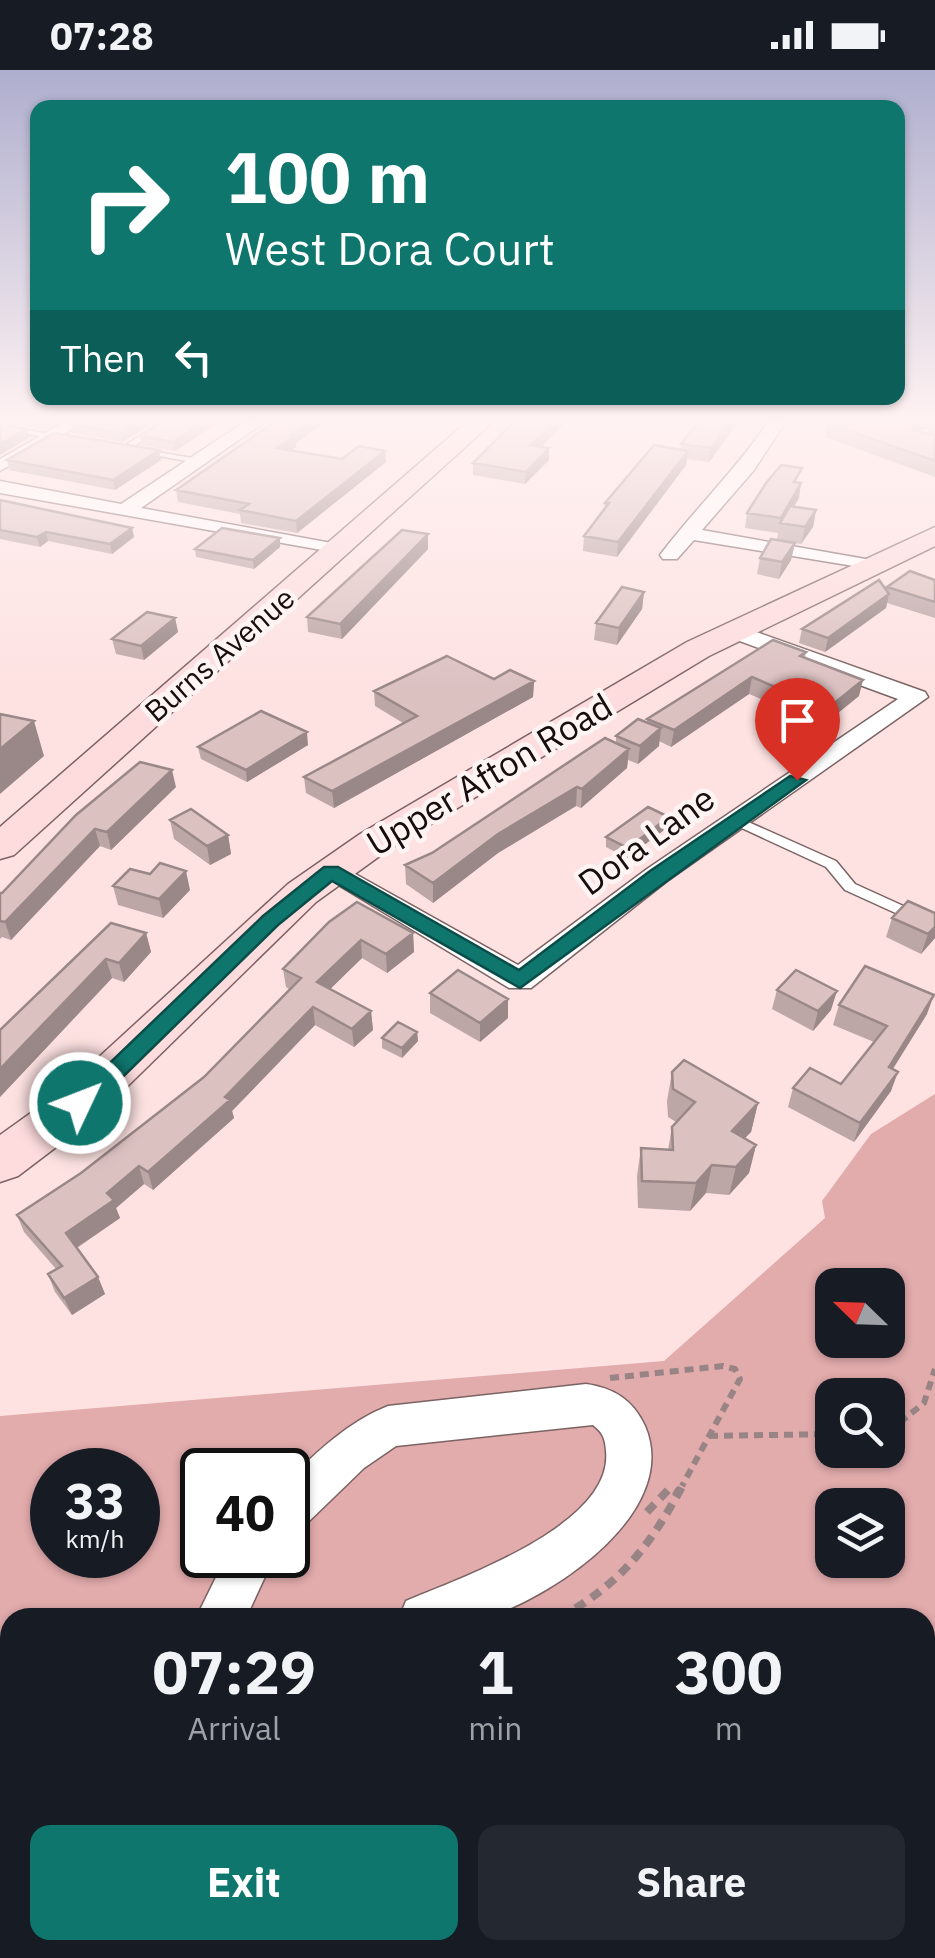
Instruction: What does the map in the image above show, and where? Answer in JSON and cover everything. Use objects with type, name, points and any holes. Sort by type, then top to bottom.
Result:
[{"type":"street","points":[[120,509],[337,550]]},
{"type":"street","name":"Burns Avenue","points":[[0,847],[383,509]]},
{"type":"street","points":[[670,554],[709,509]]},
{"type":"street","points":[[686,533],[871,566]]},
{"type":"street","name":"Upper Afton Road","points":[[0,1162],[80,1103],[270,920],[331,872],[531,746],[734,631],[935,535]]},
{"type":"street","name":"Dora Lane","points":[[331,872],[520,980],[737,821],[916,697],[734,631]]},
{"type":"street","points":[[310,1489],[348,1452],[388,1427],[578,1403],[599,1404],[620,1419],[632,1449],[625,1482],[608,1514],[567,1550],[445,1608]]},
{"type":"street","points":[[225,1608],[240,1578]]},
{"type":"lane","points":[[737,821],[831,864],[850,888],[931,924]]},
{"type":"path","points":[[905,1418],[924,1403],[935,1370]]},
{"type":"path","points":[[709,1436],[741,1432],[815,1434]]},
{"type":"shaded area","points":[[935,1094],[935,1608],[0,1608],[0,1416],[664,1361],[825,1218],[822,1201],[871,1134]]},
{"type":"building","points":[[0,509],[43,509],[132,528],[110,544],[46,532],[37,537],[0,530]]},
{"type":"building","points":[[241,509],[311,509],[296,521]]},
{"type":"building","points":[[604,509],[643,509],[618,542],[584,536]]},
{"type":"building","points":[[749,509],[786,509],[781,518],[747,513]]},
{"type":"building","points":[[788,509],[816,510],[805,527],[780,523]]},
{"type":"building","points":[[222,528],[280,538],[253,560],[195,549]]},
{"type":"building","points":[[402,530],[428,534],[340,624],[307,617]]},
{"type":"building","points":[[771,539],[795,543],[782,562],[760,558]]},
{"type":"building","points":[[910,571],[935,580],[935,602],[887,587]]},
{"type":"building","points":[[879,580],[889,594],[828,638],[802,629]]},
{"type":"building","points":[[622,587],[644,592],[619,628],[596,623]]},
{"type":"building","points":[[147,612],[175,618],[141,646],[112,639]]},
{"type":"building","points":[[773,640],[806,652],[800,656],[863,680],[827,709],[752,677],[674,730],[647,719]]},
{"type":"building","points":[[447,656],[494,679],[510,670],[534,681],[332,791],[304,777],[417,716],[374,691]]},
{"type":"building","points":[[261,711],[307,732],[246,770],[198,747]]},
{"type":"building","points":[[0,714],[34,721],[0,749]]},
{"type":"building","points":[[638,719],[661,728],[640,746],[616,736]]},
{"type":"building","points":[[605,738],[629,749],[582,789],[577,787],[498,834],[433,883],[405,865],[432,853]]},
{"type":"building","points":[[140,762],[172,770],[107,832],[95,829],[5,922],[0,921],[0,893],[76,815]]},
{"type":"building","points":[[648,807],[669,817],[628,848],[606,837]]},
{"type":"building","points":[[191,809],[228,835],[207,846],[170,820]]},
{"type":"building","points":[[160,863],[186,871],[159,899],[113,886],[130,869],[150,874]]},
{"type":"building","points":[[908,901],[935,913],[935,927],[928,934],[892,918]]},
{"type":"building","points":[[357,902],[413,933],[386,954],[361,940],[317,982],[371,1011],[352,1029],[313,1007],[225,1097],[230,1100],[148,1172],[139,1166],[107,1193],[114,1200],[66,1233],[98,1277],[64,1298],[48,1274],[62,1266],[17,1215],[81,1173],[204,1077],[301,978],[283,969],[329,922]]},
{"type":"building","points":[[111,923],[146,933],[119,963],[106,959],[0,1069],[0,1030]]},
{"type":"building","points":[[865,966],[934,995],[889,1067],[898,1072],[860,1123],[793,1088],[810,1068],[841,1084],[887,1026],[839,1005]]},
{"type":"building","points":[[458,970],[508,999],[480,1023],[430,993]]},
{"type":"building","points":[[796,970],[837,991],[818,1011],[777,990]]},
{"type":"building","points":[[398,1022],[417,1032],[402,1048],[382,1038]]},
{"type":"building","points":[[684,1060],[758,1103],[732,1131],[756,1145],[736,1167],[712,1165],[696,1183],[642,1181],[641,1148],[673,1150],[672,1127],[695,1102],[673,1089],[672,1072]]},
{"type":"route","points":[[80,1103],[270,920],[331,872],[520,980],[658,876],[797,780]]}]
